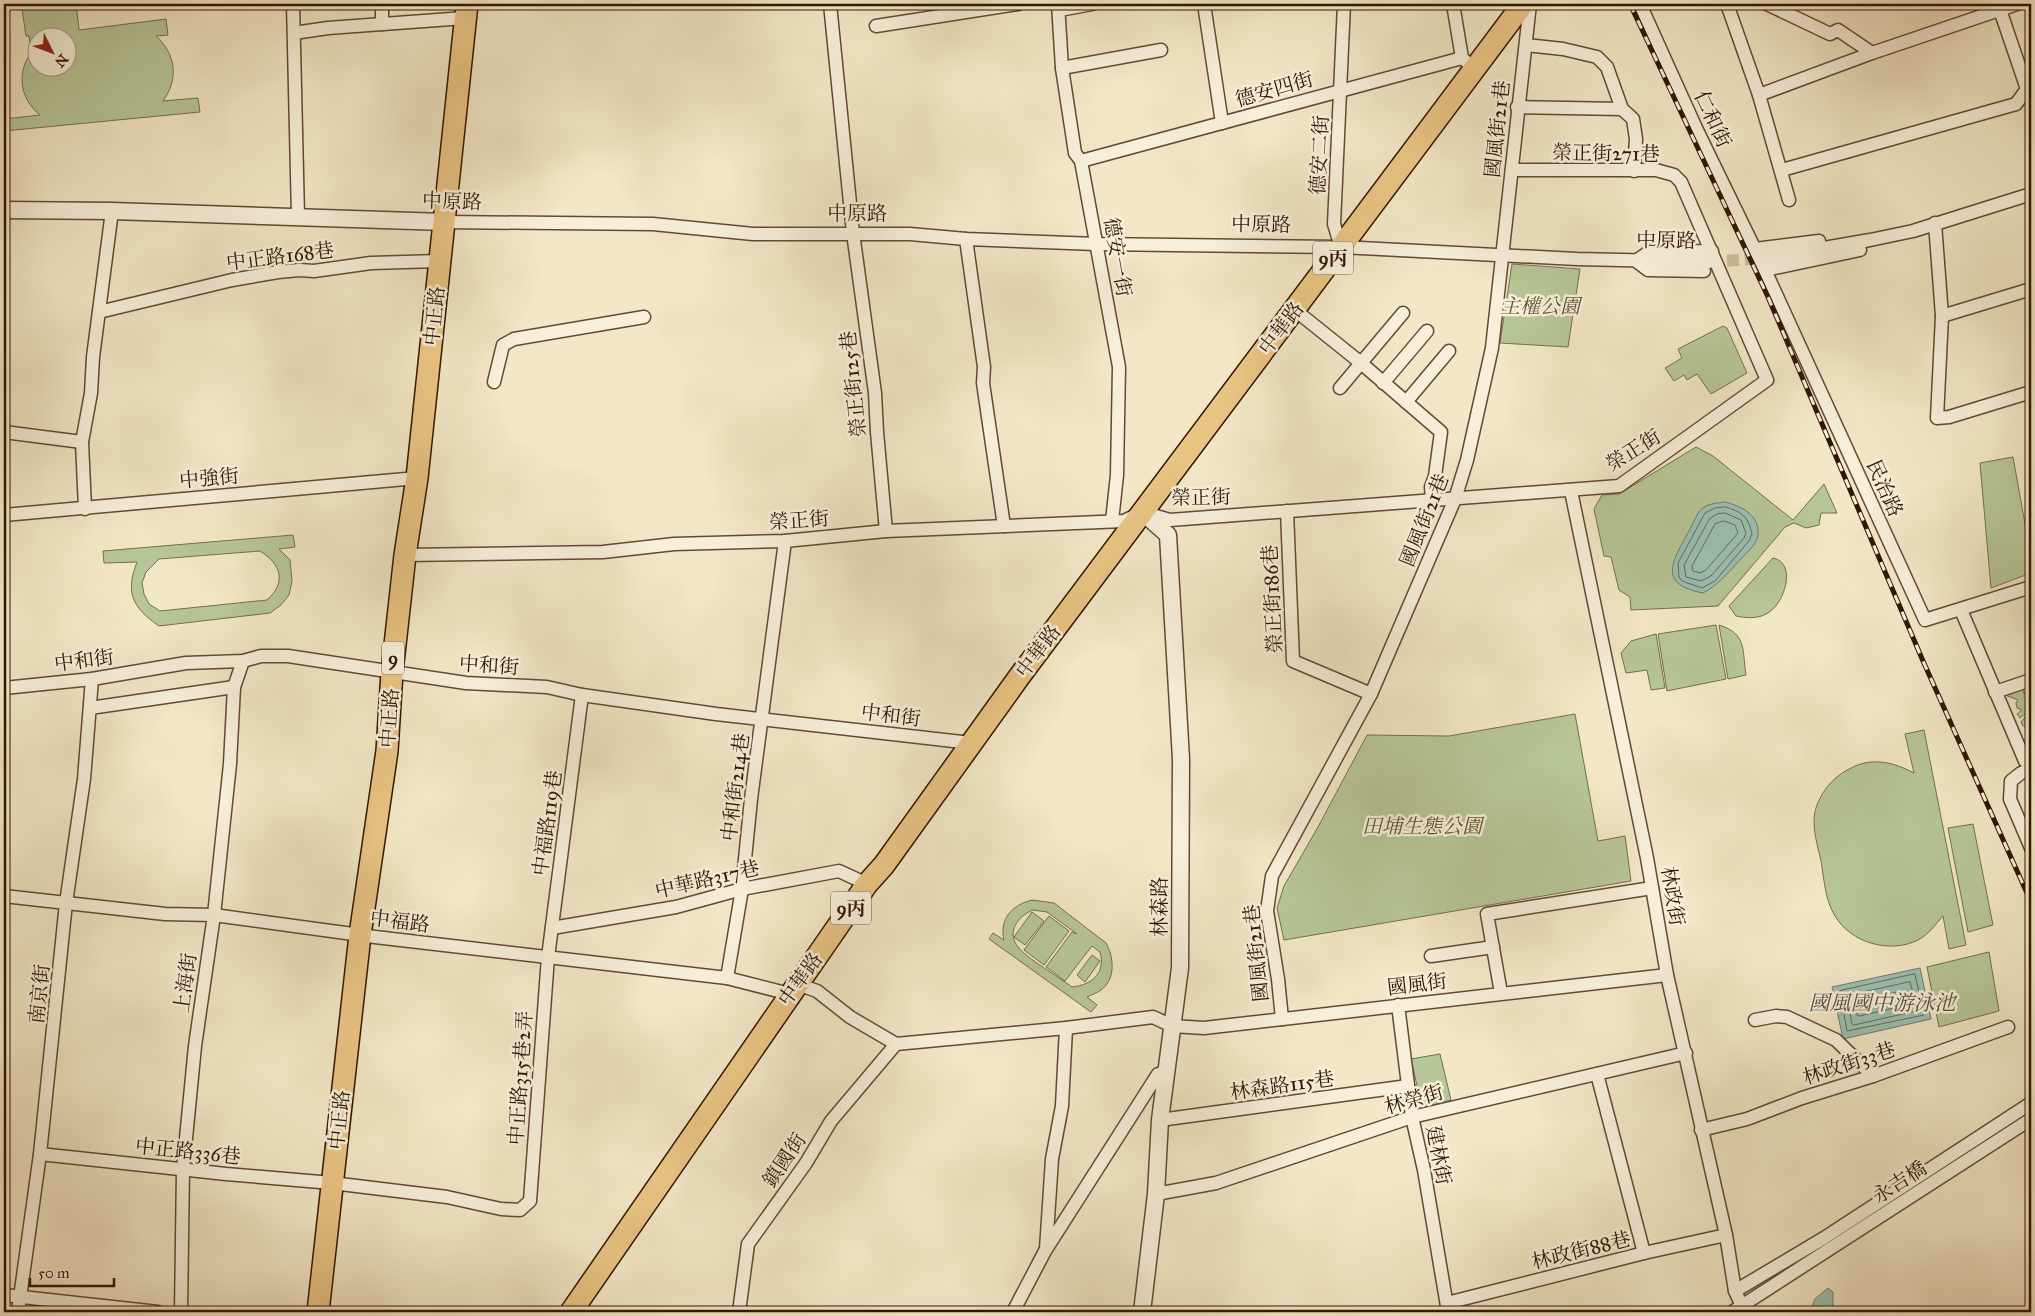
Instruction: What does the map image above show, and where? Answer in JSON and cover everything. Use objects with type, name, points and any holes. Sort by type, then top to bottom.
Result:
[{"type":"main road","name":"中華路","points":[[571,1312],[867,884],[884,865],[971,743],[1342,246],[1468,63],[1523,4]]},
{"type":"main road","name":"中正路","points":[[318,1312],[360,935],[387,751],[392,672],[405,555],[417,478],[466,11]]},
{"type":"street","points":[[293,4],[298,216]]},
{"type":"street","points":[[382,4],[382,24]]},
{"type":"street","name":"榮正街125巷","points":[[830,4],[853,234],[875,393],[886,531]]},
{"type":"street","points":[[876,26],[1018,4]]},
{"type":"street","points":[[1059,7],[1092,4]]},
{"type":"street","points":[[1204,4],[1222,123]]},
{"type":"street","name":"德安二街","points":[[1342,246],[1334,224],[1344,4]]},
{"type":"street","points":[[1453,4],[1468,63]]},
{"type":"street","name":"國風街21巷","points":[[1282,1019],[1267,910],[1272,876],[1371,694],[1455,499],[1478,417],[1492,348],[1512,170],[1517,107],[1530,4]]},
{"type":"street","name":"仁和街","points":[[1640,4],[1696,128],[1755,249],[1766,264]]},
{"type":"street","points":[[1727,4],[1759,94],[1790,200]]},
{"type":"street","points":[[1767,4],[1830,34],[1838,30],[1872,53]]},
{"type":"street","points":[[1759,94],[1998,6],[2017,4]]},
{"type":"street","points":[[1782,170],[2016,104],[2027,89],[1998,6]]},
{"type":"street","name":"德安一街","points":[[1059,7],[1062,68],[1075,154],[1081,161],[1119,367],[1117,475],[1112,521]]},
{"type":"street","points":[[294,33],[328,28],[382,24],[466,11]]},
{"type":"street","points":[[1526,45],[1563,49],[1597,57],[1607,67],[1622,109],[1633,119],[1636,139],[1634,171]]},
{"type":"street","points":[[1062,68],[1161,50]]},
{"type":"street","name":"德安四街","points":[[1081,161],[1341,90],[1468,63]]},
{"type":"street","points":[[1517,107],[1622,109]]},
{"type":"street","name":"榮正街271巷","points":[[1512,170],[1634,171],[1665,172],[1674,175],[1681,182],[1710,257]]},
{"type":"street","points":[[1766,264],[1913,230],[2031,194]]},
{"type":"street","name":"中原路","points":[[4,210],[298,216],[444,222],[652,224],[753,234],[910,234],[966,239],[1096,244],[1342,246],[1501,256],[1636,261],[1710,257]]},
{"type":"street","points":[[85,509],[82,442],[92,393],[93,357],[112,211]]},
{"type":"street","points":[[1936,223],[1942,316],[1937,418],[1949,417],[2031,392]]},
{"type":"street","points":[[1755,249],[1913,230]]},
{"type":"street","points":[[966,239],[984,367],[983,383],[1004,526]]},
{"type":"street","name":"榮正街","points":[[405,555],[604,552],[674,544],[785,541],[886,531],[1124,522],[1142,512],[1170,520],[1619,486],[1767,380],[1720,271],[1710,257]]},
{"type":"street","name":"中正路168巷","points":[[99,312],[232,280],[278,272],[314,271],[371,263],[439,261]]},
{"type":"street","points":[[1636,261],[1648,270],[1720,271]]},
{"type":"street","name":"民治路","points":[[1766,264],[1925,620],[2031,587]]},
{"type":"street","points":[[1942,316],[2031,289]]},
{"type":"street","points":[[1295,310],[1441,432],[1435,476],[1431,487],[1432,500]]},
{"type":"street","points":[[1340,388],[1403,313]]},
{"type":"street","points":[[494,382],[503,345],[514,339],[644,317]]},
{"type":"street","points":[[1384,383],[1427,331]]},
{"type":"street","points":[[1406,402],[1449,351]]},
{"type":"street","points":[[4,432],[82,442]]},
{"type":"street","name":"中強街","points":[[4,515],[417,478]]},
{"type":"street","name":"林政街","points":[[1571,491],[1652,888],[1666,975],[1686,1053],[1701,1130],[1726,1235],[1737,1309]]},
{"type":"street","name":"榮正街186巷","points":[[1287,511],[1293,661],[1371,694]]},
{"type":"street","name":"林森路","points":[[1142,512],[1168,535],[1181,759],[1180,968],[1160,1120],[1156,1194],[1142,1312]]},
{"type":"street","name":"中和街214巷","points":[[727,978],[742,889],[751,799],[785,541]]},
{"type":"street","points":[[1961,610],[2025,761],[2031,764]]},
{"type":"street","name":"中和街","points":[[4,688],[92,679],[186,663],[243,662],[261,656],[288,656],[466,683],[547,687],[582,695],[763,719],[971,743]]},
{"type":"street","name":"上海街","points":[[181,1312],[183,1169],[195,1046],[214,915],[230,764],[234,687],[243,662]]},
{"type":"street","name":"南京街","points":[[18,1312],[40,1154],[66,903],[84,779],[92,679]]},
{"type":"street","points":[[1995,692],[2031,680]]},
{"type":"street","points":[[90,708],[234,687]]},
{"type":"street","name":"中福路119巷","points":[[548,957],[582,695]]},
{"type":"street","points":[[2031,769],[2020,773],[2011,781],[2010,799],[2031,848]]},
{"type":"street","name":"中華路317巷","points":[[552,928],[676,907],[742,889],[839,871],[867,884]]},
{"type":"street","points":[[1501,993],[1487,914],[1652,888]]},
{"type":"street","name":"中福路","points":[[4,896],[165,914],[214,915],[360,935],[727,978],[794,989]]},
{"type":"street","points":[[1431,956],[1493,947]]},
{"type":"street","name":"中正路315巷2弄","points":[[530,1202],[548,957]]},
{"type":"street","name":"國風街","points":[[1172,1026],[1204,1028],[1666,975]]},
{"type":"street","points":[[794,989],[818,992],[850,1017],[896,1044],[1066,1028],[1153,1017],[1172,1026]]},
{"type":"street","name":"建林街","points":[[1398,1005],[1412,1117],[1424,1170],[1447,1308]]},
{"type":"street","points":[[1754,1020],[1776,1016],[1787,1017],[1820,1032],[1836,1040],[1873,1076]]},
{"type":"street","name":"林政街33巷","points":[[1701,1130],[1747,1119],[1802,1098],[1873,1076],[2008,1027]]},
{"type":"street","points":[[1046,1251],[1052,1159],[1062,1106],[1066,1028]]},
{"type":"street","name":"鎮國街","points":[[739,1312],[748,1244],[806,1163],[832,1121],[896,1044]]},
{"type":"street","name":"林榮街","points":[[1156,1194],[1216,1183],[1412,1117],[1686,1053]]},
{"type":"street","points":[[1013,1312],[1046,1251],[1158,1074],[1167,1072]]},
{"type":"street","points":[[1598,1074],[1644,1253]]},
{"type":"street","name":"林森路115巷","points":[[1160,1120],[1408,1086]]},
{"type":"street","points":[[1735,1291],[1824,1238],[2031,1103]]},
{"type":"street","name":"永吉橋","points":[[1737,1309],[2031,1120]]},
{"type":"street","name":"中正路336巷","points":[[40,1154],[332,1183],[447,1197],[510,1210],[520,1210],[530,1202]]},
{"type":"street","name":"林政街88巷","points":[[1447,1308],[1644,1253],[1726,1235]]},
{"type":"street","points":[[4,1295],[158,1312]]},
{"type":"green space","points":[[76,4],[79,30],[166,19],[168,35],[156,36],[168,51],[173,67],[171,84],[163,101],[198,98],[200,112],[4,131],[4,119],[40,115],[28,101],[22,84],[22,75],[28,58],[28,78],[78,78],[78,28],[28,28],[28,36],[26,36],[22,9]]},
{"type":"green space","name":"主權公園","points":[[1512,264],[1580,269],[1568,347],[1500,343]]},
{"type":"green space","points":[[1723,326],[1727,328],[1747,373],[1711,394],[1697,374],[1687,380],[1684,375],[1674,381],[1665,368],[1682,358],[1678,349]]},
{"type":"green space","points":[[1696,447],[1713,456],[1793,520],[1824,484],[1837,513],[1821,513],[1819,525],[1806,528],[1794,523],[1785,527],[1718,606],[1631,610],[1630,597],[1619,590],[1611,557],[1604,556],[1594,509],[1602,495],[1619,494]]},
{"type":"green space","points":[[2013,457],[2031,557],[2031,573],[1991,588],[1980,463]]},
{"type":"green space","points":[[293,535],[295,547],[279,549],[290,560],[292,581],[289,595],[281,605],[270,613],[159,626],[142,612],[133,598],[133,573],[137,562],[104,563],[103,551]],"holes":[[[260,551],[277,567],[279,574],[277,587],[267,600],[160,611],[149,604],[144,594],[142,583],[146,572],[159,559]]]},
{"type":"green space","points":[[1773,558],[1781,562],[1787,576],[1783,594],[1778,603],[1763,616],[1751,618],[1736,616],[1729,606]]},
{"type":"green space","points":[[1716,625],[1726,679],[1667,691],[1658,634]]},
{"type":"green space","points":[[1719,625],[1728,629],[1739,638],[1743,650],[1746,675],[1728,679]]},
{"type":"green space","points":[[1656,634],[1665,688],[1651,690],[1647,670],[1626,673],[1621,653],[1631,641]]},
{"type":"green space","points":[[2031,684],[2031,725],[2030,722],[2028,723],[2029,726],[2023,726],[2021,722],[2026,716],[2025,714],[2020,718],[2017,714],[2022,710],[2017,708],[2016,703],[2018,700],[2005,695],[2022,685],[2024,694]]},
{"type":"green space","name":"田埔生態公園","points":[[1575,714],[1598,841],[1625,836],[1631,881],[1284,940],[1277,908],[1284,886],[1367,735],[1449,736]]},
{"type":"green space","points":[[1924,730],[1966,945],[1949,949],[1943,916],[1925,935],[1907,944],[1884,946],[1861,939],[1851,933],[1835,916],[1829,903],[1815,833],[1814,818],[1817,805],[1827,787],[1836,778],[1853,767],[1869,762],[1884,762],[1914,773],[1905,734]]},
{"type":"green space","points":[[1973,824],[1993,925],[1968,932],[1948,828]]},
{"type":"green space","points":[[1032,900],[1054,903],[1106,943],[1112,961],[1111,974],[1106,985],[1101,990],[1087,997],[1097,1005],[1091,1012],[989,939],[993,933],[1004,940],[1003,926],[1005,919],[1013,909]],"holes":[[[1033,910],[1047,912],[1077,934],[1072,932],[1046,967],[1065,981],[1092,946],[1100,952],[1101,966],[1099,972],[1096,977],[1086,984],[1072,987],[1035,962],[1018,947],[1013,936],[1018,920]]]},
{"type":"green space","points":[[1032,912],[1044,921],[1025,945],[1014,937]]},
{"type":"green space","points":[[1049,916],[1069,931],[1044,965],[1024,950]]},
{"type":"green space","points":[[1989,952],[1999,1011],[1939,1027],[1927,967]]},
{"type":"green space","points":[[1092,955],[1100,961],[1085,982],[1077,975]]},
{"type":"green space","points":[[1440,1054],[1451,1100],[1422,1108],[1411,1059]]},
{"type":"water","points":[[1725,502],[1743,509],[1753,517],[1758,528],[1757,539],[1750,550],[1713,587],[1703,593],[1688,589],[1679,584],[1674,578],[1672,570],[1678,552],[1701,510],[1711,504]]},
{"type":"water","name":"國風國中游泳池","points":[[1920,968],[1931,1019],[1843,1039],[1832,987]]},
{"type":"water","points":[[1828,1288],[1833,1292],[1833,1305],[1836,1312],[1810,1312],[1815,1299]]},
{"type":"tunnel","points":[[1709,262],[1766,258]]},
{"type":"railway","points":[[1630,4],[1768,297],[1923,661],[2031,902]]}]
